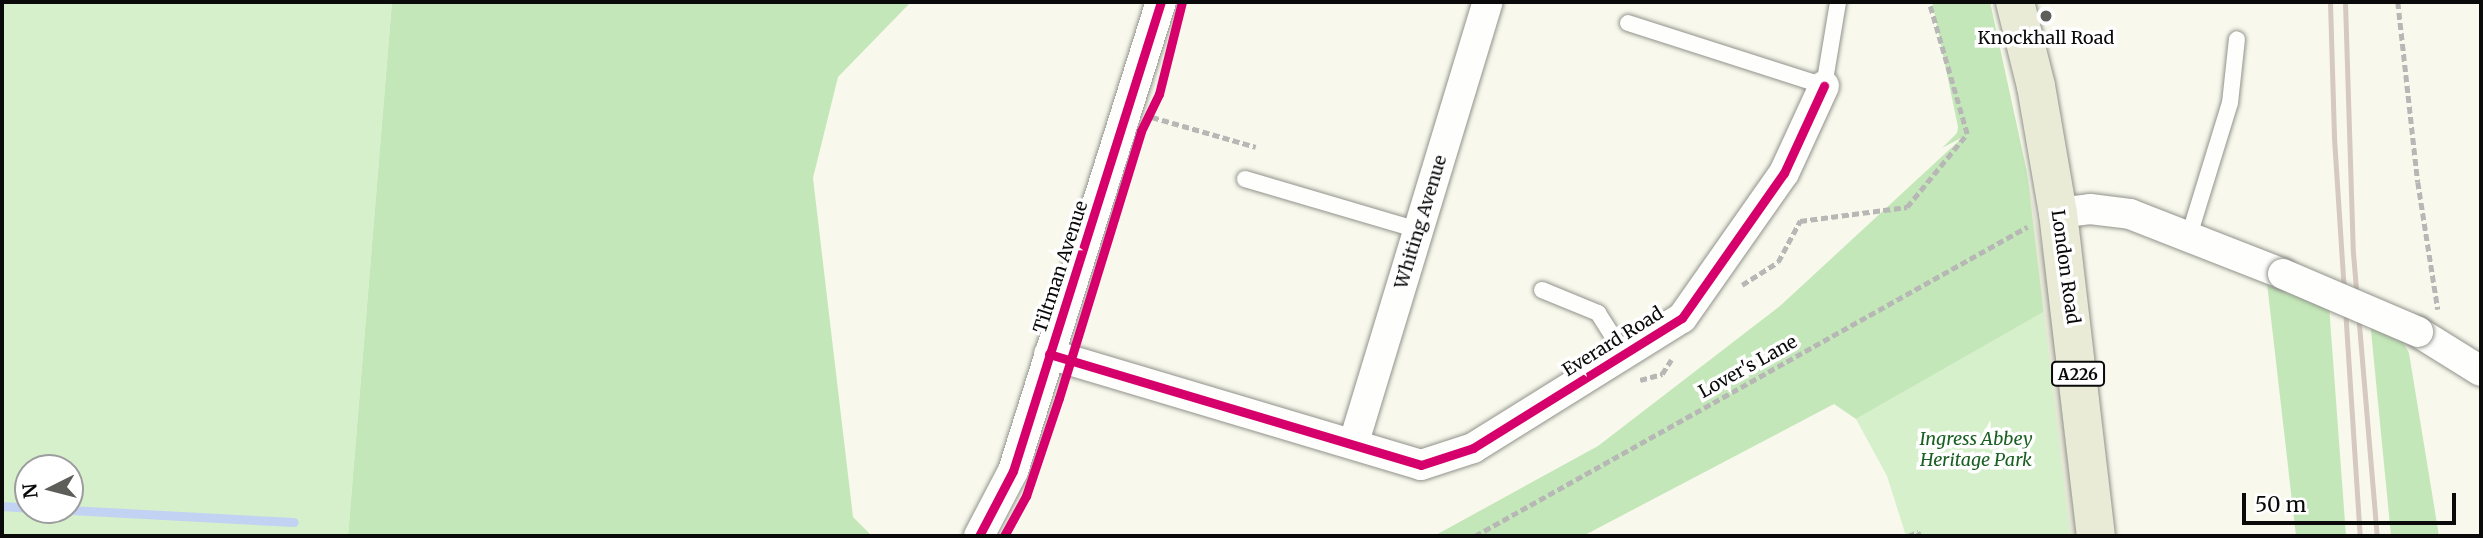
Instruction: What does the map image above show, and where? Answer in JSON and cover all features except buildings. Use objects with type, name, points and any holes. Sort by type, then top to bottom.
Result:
[{"type":"main road","name":"London Road","points":[[2015,2],[2036,86],[2046,219],[2096,536]]},
{"type":"street","name":"Tiltman Avenue","points":[[979,536],[1013,471],[1161,2]]},
{"type":"street","name":"Whiting Avenue","points":[[1354,442],[1488,2]]},
{"type":"street","name":"Everard Road","points":[[1049,354],[1354,442],[1421,465],[1473,448],[1682,318],[1784,173],[1824,86]]},
{"type":"street","points":[[2046,219],[2121,212],[2189,236],[2418,332],[2481,371]]},
{"type":"lane","points":[[1628,23],[1824,86],[1838,2]]},
{"type":"lane","points":[[2189,236],[2230,103],[2237,39]]},
{"type":"lane","points":[[1245,179],[1418,230]]},
{"type":"lane","points":[[1542,290],[1598,313],[1624,354]]},
{"type":"path","points":[[1738,287],[1778,262],[1800,221],[1907,207],[1967,134],[1929,2]]},
{"type":"path","points":[[2398,2],[2418,182],[2446,348]]},
{"type":"path","points":[[1154,105],[1147,120],[1256,147]]},
{"type":"path","points":[[1628,383],[1662,374],[1676,353]]},
{"type":"path","points":[[1908,536],[1918,533],[1920,536]]},
{"type":"green space","points":[[2,2],[392,2],[348,536],[2,536]]},
{"type":"green space","points":[[392,2],[911,2],[838,77],[813,178],[853,517],[872,536],[348,536]]},
{"type":"green space","points":[[1932,2],[1990,2],[2027,172],[2047,310],[1856,419],[1834,404],[1583,536],[1434,536],[1598,446],[1780,306],[1963,137],[1942,148],[1957,133],[1958,127]]},
{"type":"green space","points":[[2265,266],[2328,292],[2346,536],[2296,536]]},
{"type":"green space","name":"Ingress Abbey Heritage Park","points":[[2047,310],[2073,536],[1906,536],[1887,476],[1856,419]]},
{"type":"green space","points":[[2369,310],[2391,320],[2409,353],[2439,536],[2391,536]]},
{"type":"shaded area","points":[[2027,172],[2045,266],[2076,536],[2070,536]]},
{"type":"waterway","points":[[2,506],[14,507]]},
{"type":"waterway","points":[[84,511],[294,522]]},
{"type":"railway","points":[[2330,2],[2334,138],[2360,536]]},
{"type":"railway","points":[[2345,2],[2353,253],[2377,536]]},
{"type":"cycle path","points":[[979,536],[1013,471],[1161,2]]},
{"type":"cycle path","points":[[1004,536],[1026,496],[1059,398],[1141,131],[1159,94],[1182,2]]},
{"type":"cycle path","points":[[1049,354],[1421,465],[1473,448],[1682,318],[1784,173],[1824,86]]},
{"type":"place","name":"Knockhall Road","points":[[2046,16]]}]
